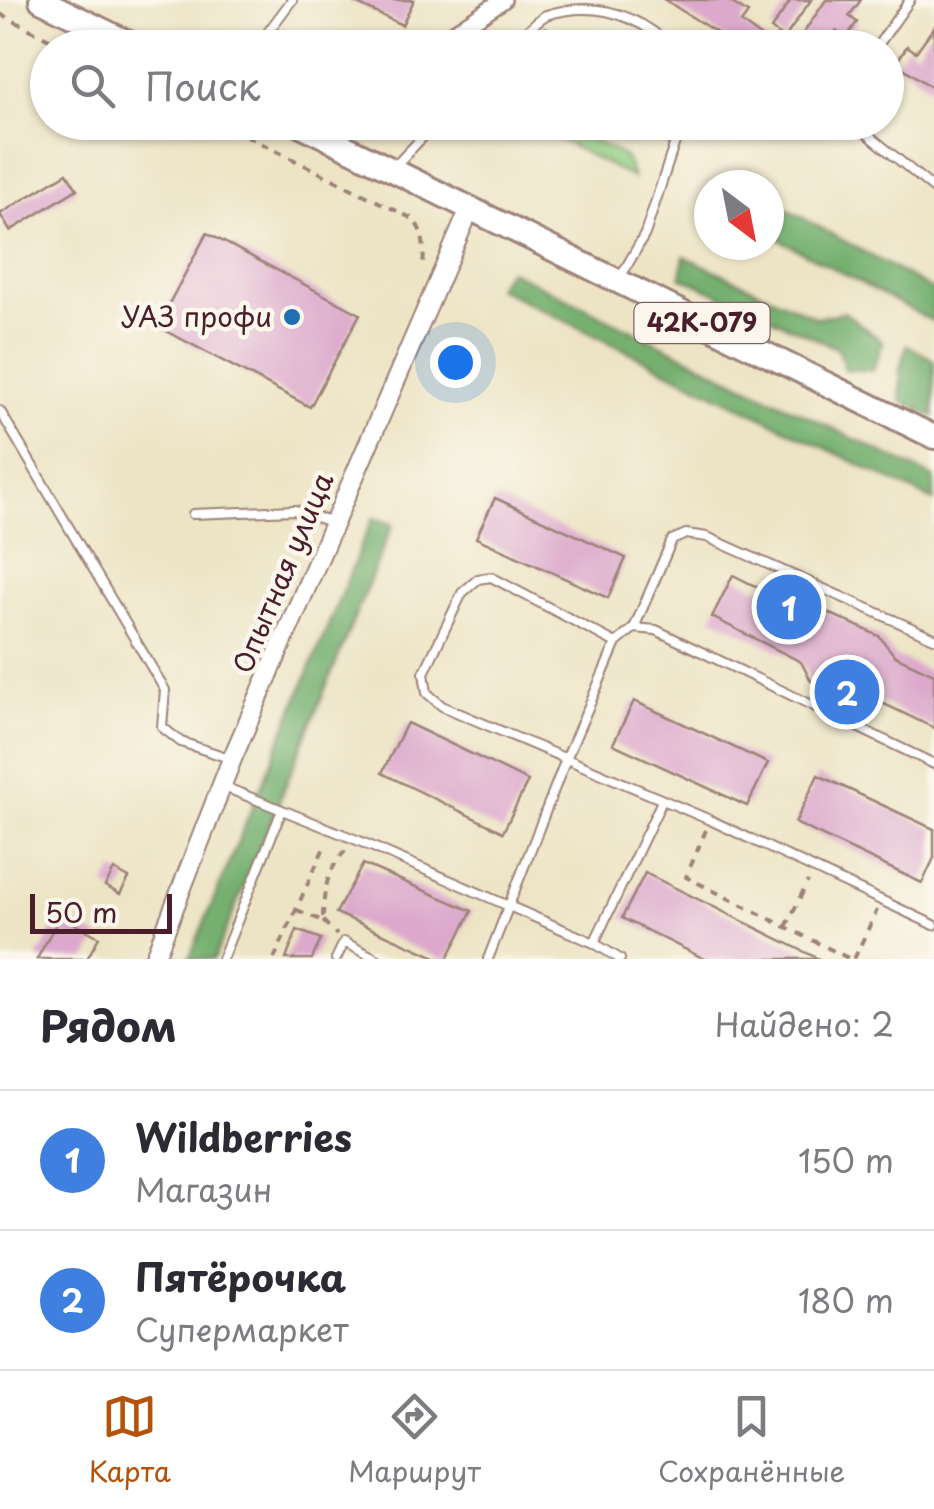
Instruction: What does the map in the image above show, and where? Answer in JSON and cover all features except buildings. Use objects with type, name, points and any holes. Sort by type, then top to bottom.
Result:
[{"type":"main road","points":[[42,0],[103,30]]},
{"type":"main road","name":"42К-079","points":[[331,140],[469,211],[934,436]]},
{"type":"street","points":[[457,30],[502,0]]},
{"type":"street","name":"Опытная улица","points":[[154,959],[232,759],[469,211]]},
{"type":"lane","points":[[270,30],[292,0]]},
{"type":"lane","points":[[889,30],[910,0]]},
{"type":"lane","points":[[530,30],[545,16],[575,4],[604,2],[631,13],[651,30]]},
{"type":"lane","points":[[392,170],[420,140]]},
{"type":"lane","points":[[618,282],[645,234],[675,142],[671,140]]},
{"type":"lane","points":[[875,140],[934,189]]},
{"type":"lane","points":[[0,411],[165,690],[162,727],[181,742],[232,759]]},
{"type":"lane","points":[[193,514],[295,510],[334,523]]},
{"type":"lane","points":[[488,959],[616,643],[634,628],[672,540],[686,534],[707,537],[934,638]]},
{"type":"lane","points":[[616,643],[492,578],[478,579],[462,593],[424,673],[427,693],[442,706],[710,820],[934,925]]},
{"type":"lane","points":[[634,628],[656,630],[934,764]]},
{"type":"lane","points":[[222,786],[357,840],[620,959]]},
{"type":"lane","points":[[594,944],[662,801]]},
{"type":"lane","points":[[222,959],[282,810]]},
{"type":"lane","points":[[336,959],[344,942],[377,959]]},
{"type":"path","points":[[0,14],[32,30]]},
{"type":"path","points":[[254,140],[414,219],[422,229],[425,248],[422,270]]},
{"type":"path","points":[[710,820],[686,878],[785,928],[852,959],[882,902]]},
{"type":"path","points":[[274,959],[332,830]]},
{"type":"path","points":[[322,921],[323,890],[336,861],[357,840]]},
{"type":"path","points":[[785,928],[815,868]]},
{"type":"path","points":[[296,909],[322,921],[344,942]]},
{"type":"green space","points":[[560,140],[594,140],[625,157],[633,178]]},
{"type":"green space","points":[[784,207],[934,291],[934,322],[784,242]]},
{"type":"green space","points":[[684,256],[817,318],[844,312],[883,342],[873,370],[846,370],[837,348],[681,277]]},
{"type":"green space","points":[[509,270],[934,478],[934,501],[496,287]]},
{"type":"green space","points":[[907,345],[934,360],[934,417],[901,400],[900,369]]},
{"type":"green space","points":[[373,518],[393,524],[214,959],[189,959]]},
{"type":"place","name":"УАЗ профи","points":[[292,317]]},
{"type":"place","name":"Wildberries","points":[[789,607]]},
{"type":"place","name":"Пятёрочка","points":[[847,692]]}]
